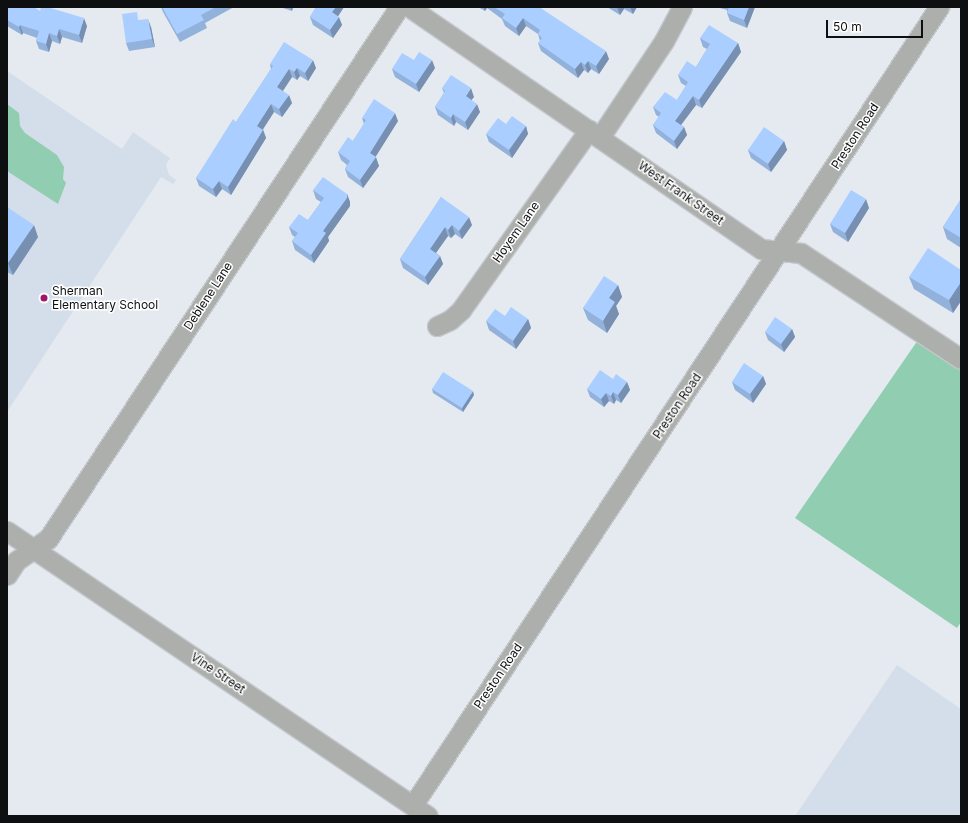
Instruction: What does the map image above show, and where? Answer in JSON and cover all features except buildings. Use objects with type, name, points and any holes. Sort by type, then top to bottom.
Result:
[{"type":"street","name":"Deblene Lane","points":[[7,575],[16,561],[32,547],[48,539],[399,7]]},
{"type":"street","name":"West Frank Street","points":[[409,7],[761,249],[780,250],[801,254],[961,359]]},
{"type":"street","name":"Hoyem Lane","points":[[437,326],[450,320],[461,310],[664,41],[682,7]]},
{"type":"street","name":"Preston Road","points":[[413,805],[939,7]]},
{"type":"street","name":"Vine Street","points":[[7,531],[428,816]]},
{"type":"shaded area","name":"Sherman Elementary School","points":[[7,71],[122,149],[133,132],[170,158],[166,165],[169,175],[176,180],[173,184],[161,177],[7,412]]},
{"type":"shaded area","points":[[897,665],[961,709],[961,816],[795,816]]},
{"type":"green space","points":[[7,104],[19,113],[20,126],[25,133],[57,155],[64,167],[63,179],[66,183],[58,204],[7,171]]},
{"type":"green space","points":[[918,340],[961,370],[961,622],[957,628],[795,518]]},
{"type":"place","name":"Sherman Elementary School","points":[[44,298]]}]
